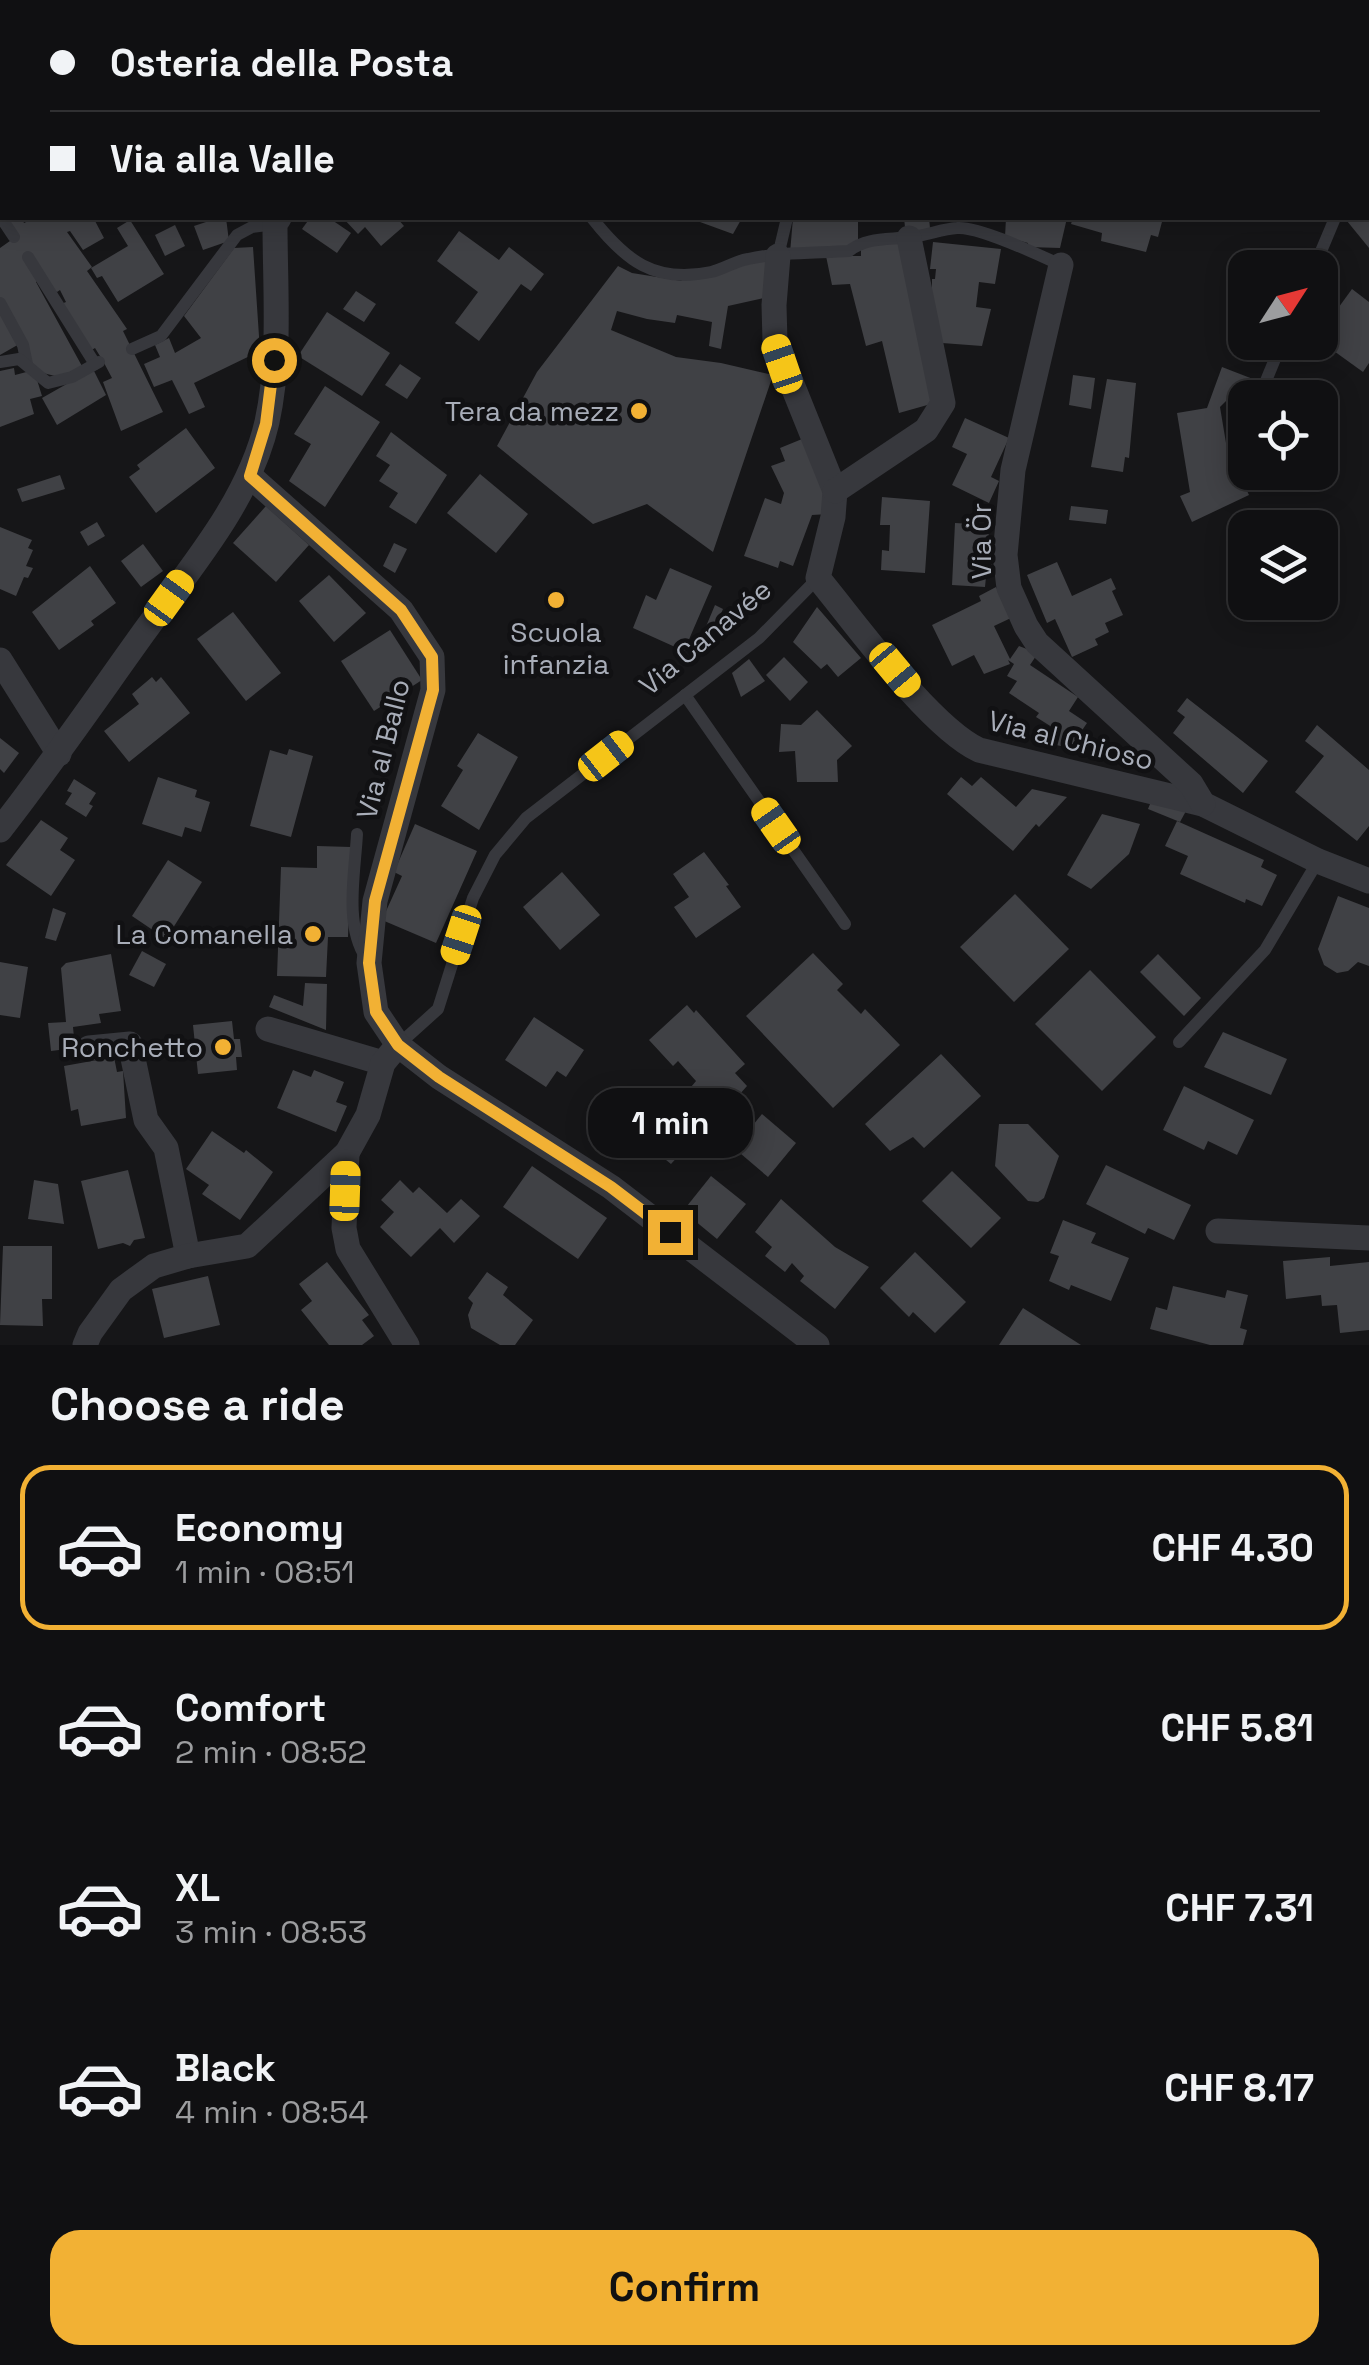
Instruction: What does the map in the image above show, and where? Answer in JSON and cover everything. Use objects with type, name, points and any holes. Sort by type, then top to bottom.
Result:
[{"type":"street","points":[[0,830],[59,754],[207,544],[250,476],[271,398],[275,220]]},
{"type":"street","points":[[835,491],[926,430],[942,403],[909,238]]},
{"type":"street","points":[[778,256],[775,342],[835,491],[833,517],[818,578]]},
{"type":"street","name":"Via Ör","points":[[1060,265],[1013,470],[1005,556],[1009,588],[1026,626],[1052,659],[1191,784],[1203,804]]},
{"type":"street","name":"Via al Ballo","points":[[250,476],[401,610],[432,657],[433,690],[375,901],[369,963],[376,1012],[390,1054]]},
{"type":"street","name":"Via al Chioso","points":[[818,578],[920,700],[968,745],[992,755],[1203,804]]},
{"type":"street","points":[[0,660],[59,754]]},
{"type":"street","points":[[1203,804],[1318,862],[1369,880]]},
{"type":"street","points":[[268,1028],[390,1054],[439,1077],[611,1187],[818,1345]]},
{"type":"street","points":[[89,1048],[130,1044],[146,1120],[166,1148],[188,1256]]},
{"type":"street","points":[[85,1345],[121,1290],[154,1266],[247,1246],[346,1154],[368,1115],[390,1054]]},
{"type":"street","points":[[346,1154],[344,1228],[348,1249],[407,1345]]},
{"type":"street","points":[[1218,1232],[1369,1238]]},
{"type":"lane","points":[[4,220],[14,237]]},
{"type":"lane","points":[[132,349],[162,336],[237,236],[275,220]]},
{"type":"lane","points":[[594,220],[615,248],[631,260],[651,270],[678,275],[698,274],[742,260],[849,251],[858,244],[909,238],[961,222],[1060,265]]},
{"type":"lane","points":[[778,256],[787,220]]},
{"type":"lane","points":[[1322,250],[1334,220]]},
{"type":"lane","points":[[0,362],[19,359],[48,383],[99,362],[28,257]]},
{"type":"lane","points":[[0,303],[23,344],[27,364]]},
{"type":"lane","name":"Via Canavée","points":[[390,1054],[438,1009],[473,898],[495,855],[526,818],[759,638],[818,578]]},
{"type":"lane","points":[[685,695],[845,924]]},
{"type":"lane","points":[[357,834],[356,944],[369,963]]},
{"type":"lane","points":[[1178,1042],[1265,950],[1318,862]]},
{"type":"building","points":[[8,220],[24,223],[95,220],[104,238],[83,250],[67,232],[92,267],[87,271],[127,329],[123,331],[163,412],[121,431],[103,382],[112,378],[103,361],[95,348],[90,351],[61,304],[66,302],[60,290],[57,292],[38,280],[83,368],[63,378],[43,373],[32,363],[0,300],[0,248],[17,236]]},
{"type":"building","points":[[130,220],[164,274],[118,302],[102,276],[97,278],[91,268],[128,246],[117,228]]},
{"type":"building","points":[[226,220],[229,241],[203,250],[194,226]]},
{"type":"building","points":[[309,220],[332,220],[351,233],[337,253],[302,229]]},
{"type":"building","points":[[345,220],[399,220],[404,226],[381,246],[365,227],[358,234]]},
{"type":"building","points":[[694,220],[741,220],[733,234]]},
{"type":"building","points":[[793,220],[858,220],[858,241],[845,249],[790,253]]},
{"type":"building","points":[[904,220],[929,220],[930,228],[906,236]]},
{"type":"building","points":[[1006,220],[1067,220],[1060,248],[1028,247],[1028,243],[1005,237]]},
{"type":"building","points":[[1072,220],[1162,220],[1158,237],[1151,235],[1146,252],[1101,241],[1102,233],[1071,224]]},
{"type":"building","points":[[1369,220],[1369,248],[1347,221]]},
{"type":"building","points":[[175,225],[185,246],[165,256],[155,235]]},
{"type":"building","points":[[459,231],[499,260],[509,247],[544,274],[531,291],[521,284],[479,341],[455,323],[478,292],[437,261]]},
{"type":"building","points":[[898,240],[938,402],[899,413],[882,341],[866,346],[850,284],[832,285],[826,256],[861,256],[861,245]]},
{"type":"building","points":[[933,242],[1001,249],[995,284],[979,282],[976,307],[991,309],[982,346],[942,343],[932,309],[936,269],[930,269]]},
{"type":"building","points":[[253,247],[260,351],[194,383],[205,407],[189,414],[172,380],[154,387],[144,364],[160,357],[155,345],[169,338],[175,353],[201,338],[184,316],[234,248]]},
{"type":"building","name":"Tera da mezz","points":[[768,258],[769,297],[728,306],[721,349],[709,346],[712,322],[677,315],[675,323],[617,311],[611,330],[676,357],[773,375],[713,552],[647,504],[593,524],[497,446],[537,372],[618,266],[632,273],[682,281]]},
{"type":"building","points":[[1352,289],[1369,302],[1369,363],[1363,372],[1338,354],[1338,308]]},
{"type":"building","points":[[356,291],[376,304],[364,322],[343,309]]},
{"type":"building","points":[[0,306],[21,343],[0,355]]},
{"type":"building","points":[[327,312],[390,353],[362,396],[298,356]]},
{"type":"building","points":[[400,364],[421,378],[407,399],[385,385]]},
{"type":"building","points":[[1222,367],[1253,379],[1228,380],[1228,399],[1220,407],[1228,451],[1228,490],[1247,490],[1249,495],[1192,522],[1180,496],[1190,492],[1177,413],[1207,408]]},
{"type":"building","points":[[14,368],[15,375],[34,370],[42,396],[30,399],[34,414],[0,427],[0,371]]},
{"type":"building","points":[[93,369],[106,395],[57,425],[42,398]]},
{"type":"building","points":[[1073,375],[1095,378],[1091,409],[1069,405]]},
{"type":"building","points":[[1107,379],[1136,383],[1129,458],[1125,457],[1123,472],[1091,467]]},
{"type":"building","points":[[325,386],[380,422],[325,507],[289,481],[311,444],[294,434]]},
{"type":"building","points":[[965,418],[1009,438],[991,477],[999,481],[989,503],[952,485],[967,454],[952,447]]},
{"type":"building","points":[[186,428],[215,468],[156,513],[129,477],[140,469],[137,465]]},
{"type":"building","points":[[391,432],[447,475],[416,524],[389,507],[398,493],[379,481],[390,465],[376,456]]},
{"type":"building","points":[[807,437],[829,514],[812,515],[793,566],[780,561],[778,568],[744,556],[765,498],[781,504],[784,493],[771,466],[785,461],[780,448]]},
{"type":"building","points":[[480,474],[528,514],[496,553],[447,513]]},
{"type":"building","points":[[60,475],[65,489],[22,502],[17,489]]},
{"type":"building","points":[[882,497],[930,501],[925,573],[881,570],[882,550],[889,551],[890,525],[880,525]]},
{"type":"building","points":[[266,506],[309,545],[276,582],[233,543]]},
{"type":"building","points":[[1071,506],[1108,510],[1106,524],[1069,520]]},
{"type":"building","points":[[97,522],[105,536],[88,546],[80,532]]},
{"type":"building","points":[[955,523],[989,525],[988,548],[993,549],[991,577],[986,577],[985,587],[952,585]]},
{"type":"building","points":[[0,527],[32,540],[28,548],[33,550],[26,566],[33,568],[28,578],[24,577],[16,596],[0,589]]},
{"type":"building","points":[[394,543],[407,549],[395,573],[383,566]]},
{"type":"building","points":[[143,544],[163,571],[141,587],[121,561]]},
{"type":"building","points":[[1057,562],[1072,596],[1111,578],[1116,589],[1112,591],[1123,615],[1105,623],[1109,632],[1095,639],[1098,645],[1072,657],[1055,619],[1047,623],[1027,575]]},
{"type":"building","points":[[90,566],[116,603],[59,650],[32,612]]},
{"type":"building","points":[[670,568],[712,586],[684,651],[633,628],[646,595],[656,600]]},
{"type":"building","points":[[329,575],[366,613],[334,642],[299,601]]},
{"type":"building","points":[[996,587],[1011,618],[994,626],[1010,659],[1019,646],[1032,651],[1036,656],[1030,665],[1078,697],[1069,711],[1087,723],[1070,748],[1047,743],[1055,729],[1009,693],[1017,681],[1007,676],[1014,664],[1008,660],[1010,664],[984,674],[974,655],[952,666],[932,625],[981,601],[979,596]]},
{"type":"building","points":[[715,605],[723,609],[720,616],[724,617],[714,641],[702,636]]},
{"type":"building","points":[[817,607],[861,658],[838,677],[827,664],[821,669],[793,642]]},
{"type":"building","points":[[233,612],[281,673],[246,701],[197,639]]},
{"type":"building","points":[[390,630],[422,680],[374,711],[341,661]]},
{"type":"building","points":[[784,657],[808,682],[790,701],[766,675]]},
{"type":"building","points":[[749,659],[765,681],[741,697],[732,673]]},
{"type":"building","points":[[152,677],[156,682],[161,677],[190,713],[129,762],[104,731],[139,704],[132,694]]},
{"type":"building","points":[[1187,698],[1268,761],[1243,793],[1173,733],[1185,717],[1177,711]]},
{"type":"building","points":[[817,710],[852,746],[837,760],[838,782],[797,782],[795,751],[779,752],[781,724],[801,725]]},
{"type":"building","points":[[1317,725],[1369,770],[1369,826],[1357,841],[1295,792],[1324,756],[1305,741]]},
{"type":"building","points":[[478,733],[518,757],[479,830],[441,806],[463,770],[457,766]]},
{"type":"building","points":[[0,738],[19,753],[4,773],[0,769]]},
{"type":"building","points":[[289,749],[313,756],[291,837],[250,826],[270,750],[287,755]]},
{"type":"building","points":[[158,777],[197,790],[195,797],[210,802],[201,832],[185,827],[182,837],[142,824]]},
{"type":"building","points":[[961,777],[972,786],[981,777],[1016,807],[1032,789],[1067,797],[1013,851],[947,794]]},
{"type":"building","points":[[74,779],[96,793],[86,817],[65,804]]},
{"type":"building","points":[[1152,799],[1186,811],[1180,822],[1148,809]]},
{"type":"building","points":[[1102,814],[1140,824],[1129,854],[1091,889],[1067,875]]},
{"type":"building","points":[[41,820],[68,838],[60,850],[75,860],[51,896],[6,865]]},
{"type":"building","points":[[1177,821],[1264,860],[1261,867],[1277,875],[1262,906],[1246,899],[1245,903],[1180,874],[1188,856],[1165,846]]},
{"type":"building","points":[[415,824],[477,851],[436,943],[382,920],[402,876],[394,872]]},
{"type":"building","points":[[317,846],[351,847],[348,937],[328,937],[326,977],[277,976],[281,867],[317,868]]},
{"type":"building","points":[[704,852],[741,907],[696,938],[674,907],[689,897],[673,874]]},
{"type":"building","points":[[168,860],[202,882],[166,939],[132,916]]},
{"type":"building","points":[[562,872],[600,915],[560,950],[523,907]]},
{"type":"building","points":[[1015,894],[1069,949],[1014,1002],[960,947]]},
{"type":"building","points":[[1338,896],[1369,908],[1369,966],[1358,962],[1348,971],[1337,973],[1324,965],[1318,949]]},
{"type":"building","points":[[53,908],[66,913],[56,941],[45,938]]},
{"type":"building","points":[[142,951],[166,964],[154,987],[129,975]]},
{"type":"building","points":[[813,953],[843,984],[837,990],[861,1014],[865,1009],[900,1045],[833,1108],[746,1016]]},
{"type":"building","points":[[111,954],[121,1011],[99,1014],[101,1023],[73,1027],[75,1048],[51,1051],[48,1023],[66,1022],[61,968],[66,963]]},
{"type":"building","points":[[1158,954],[1201,998],[1184,1016],[1140,972]]},
{"type":"building","points":[[0,962],[28,967],[20,1018],[0,1015]]},
{"type":"building","points":[[1090,970],[1156,1037],[1102,1091],[1035,1024]]},
{"type":"building","points":[[305,983],[327,984],[326,1030],[269,1007],[274,995],[303,1006]]},
{"type":"building","points":[[687,1005],[745,1064],[735,1073],[747,1086],[671,1164],[645,1143],[696,1081],[678,1061],[673,1066],[649,1040]]},
{"type":"building","points":[[534,1017],[584,1050],[566,1077],[557,1071],[546,1087],[505,1060]]},
{"type":"building","points":[[232,1021],[242,1057],[236,1057],[237,1070],[198,1074],[193,1025]]},
{"type":"building","points":[[1223,1032],[1287,1059],[1271,1095],[1204,1067]]},
{"type":"building","points":[[941,1054],[981,1096],[924,1148],[913,1137],[890,1151],[865,1124]]},
{"type":"building","points":[[114,1057],[117,1072],[123,1071],[126,1118],[81,1126],[78,1109],[71,1111],[64,1066]]},
{"type":"building","points":[[293,1070],[311,1077],[314,1070],[344,1082],[336,1102],[347,1106],[336,1132],[277,1108]]},
{"type":"building","points":[[1184,1086],[1254,1120],[1237,1155],[1208,1141],[1204,1150],[1163,1130]]},
{"type":"building","points":[[762,1114],[796,1143],[768,1177],[734,1148]]},
{"type":"building","points":[[999,1124],[1028,1124],[1059,1156],[1044,1198],[1038,1202],[1028,1201],[995,1166]]},
{"type":"building","points":[[212,1131],[244,1153],[246,1150],[273,1172],[240,1220],[202,1194],[209,1185],[186,1169]]},
{"type":"building","points":[[1106,1165],[1191,1205],[1174,1240],[1148,1228],[1145,1234],[1086,1204]]},
{"type":"building","points":[[532,1166],[607,1218],[578,1259],[503,1207]]},
{"type":"building","points":[[128,1170],[145,1238],[134,1240],[130,1246],[123,1243],[98,1249],[81,1181]]},
{"type":"building","points":[[952,1171],[1001,1218],[971,1248],[922,1201]]},
{"type":"building","points":[[711,1176],[746,1204],[717,1239],[683,1211]]},
{"type":"building","points":[[34,1180],[58,1184],[64,1224],[28,1219]]},
{"type":"building","points":[[400,1180],[413,1193],[419,1187],[447,1213],[461,1199],[480,1216],[454,1243],[440,1228],[411,1257],[380,1227],[394,1212],[381,1200]]},
{"type":"building","points":[[781,1199],[835,1247],[869,1267],[835,1309],[800,1281],[804,1276],[792,1263],[785,1272],[765,1256],[772,1247],[755,1232]]},
{"type":"building","points":[[1063,1220],[1096,1233],[1091,1243],[1129,1258],[1111,1301],[1049,1281],[1059,1256],[1050,1253]]},
{"type":"building","points":[[3,1246],[52,1246],[52,1299],[42,1299],[43,1326],[0,1325]]},
{"type":"building","points":[[915,1252],[966,1302],[935,1333],[913,1312],[909,1317],[880,1288]]},
{"type":"building","points":[[1330,1257],[1330,1266],[1369,1262],[1369,1330],[1340,1333],[1337,1305],[1322,1306],[1321,1295],[1286,1299],[1283,1261]]},
{"type":"building","points":[[327,1262],[369,1315],[362,1320],[374,1336],[362,1345],[329,1345],[301,1310],[312,1301],[299,1284]]},
{"type":"building","points":[[487,1272],[508,1287],[503,1295],[533,1320],[515,1345],[500,1345],[471,1328],[468,1315],[473,1303],[468,1298]]},
{"type":"building","points":[[208,1276],[220,1325],[164,1338],[152,1289]]},
{"type":"building","points":[[1173,1286],[1225,1298],[1227,1290],[1248,1295],[1240,1328],[1247,1330],[1243,1345],[1210,1345],[1150,1329],[1156,1307],[1167,1310]]},
{"type":"building","points":[[1023,1308],[1081,1345],[999,1345]]},
{"type":"place","name":"Tera da mezz","points":[[639,411]]},
{"type":"place","name":"Scuola infanzia","points":[[556,600]]},
{"type":"place","name":"La Comanella","points":[[313,934]]},
{"type":"place","name":"Ronchetto","points":[[223,1047]]},
{"type":"route","points":[[274,360],[266,424],[250,476],[401,610],[432,657],[433,690],[375,901],[369,963],[376,1012],[398,1045],[439,1077],[611,1187],[670,1232]]}]
